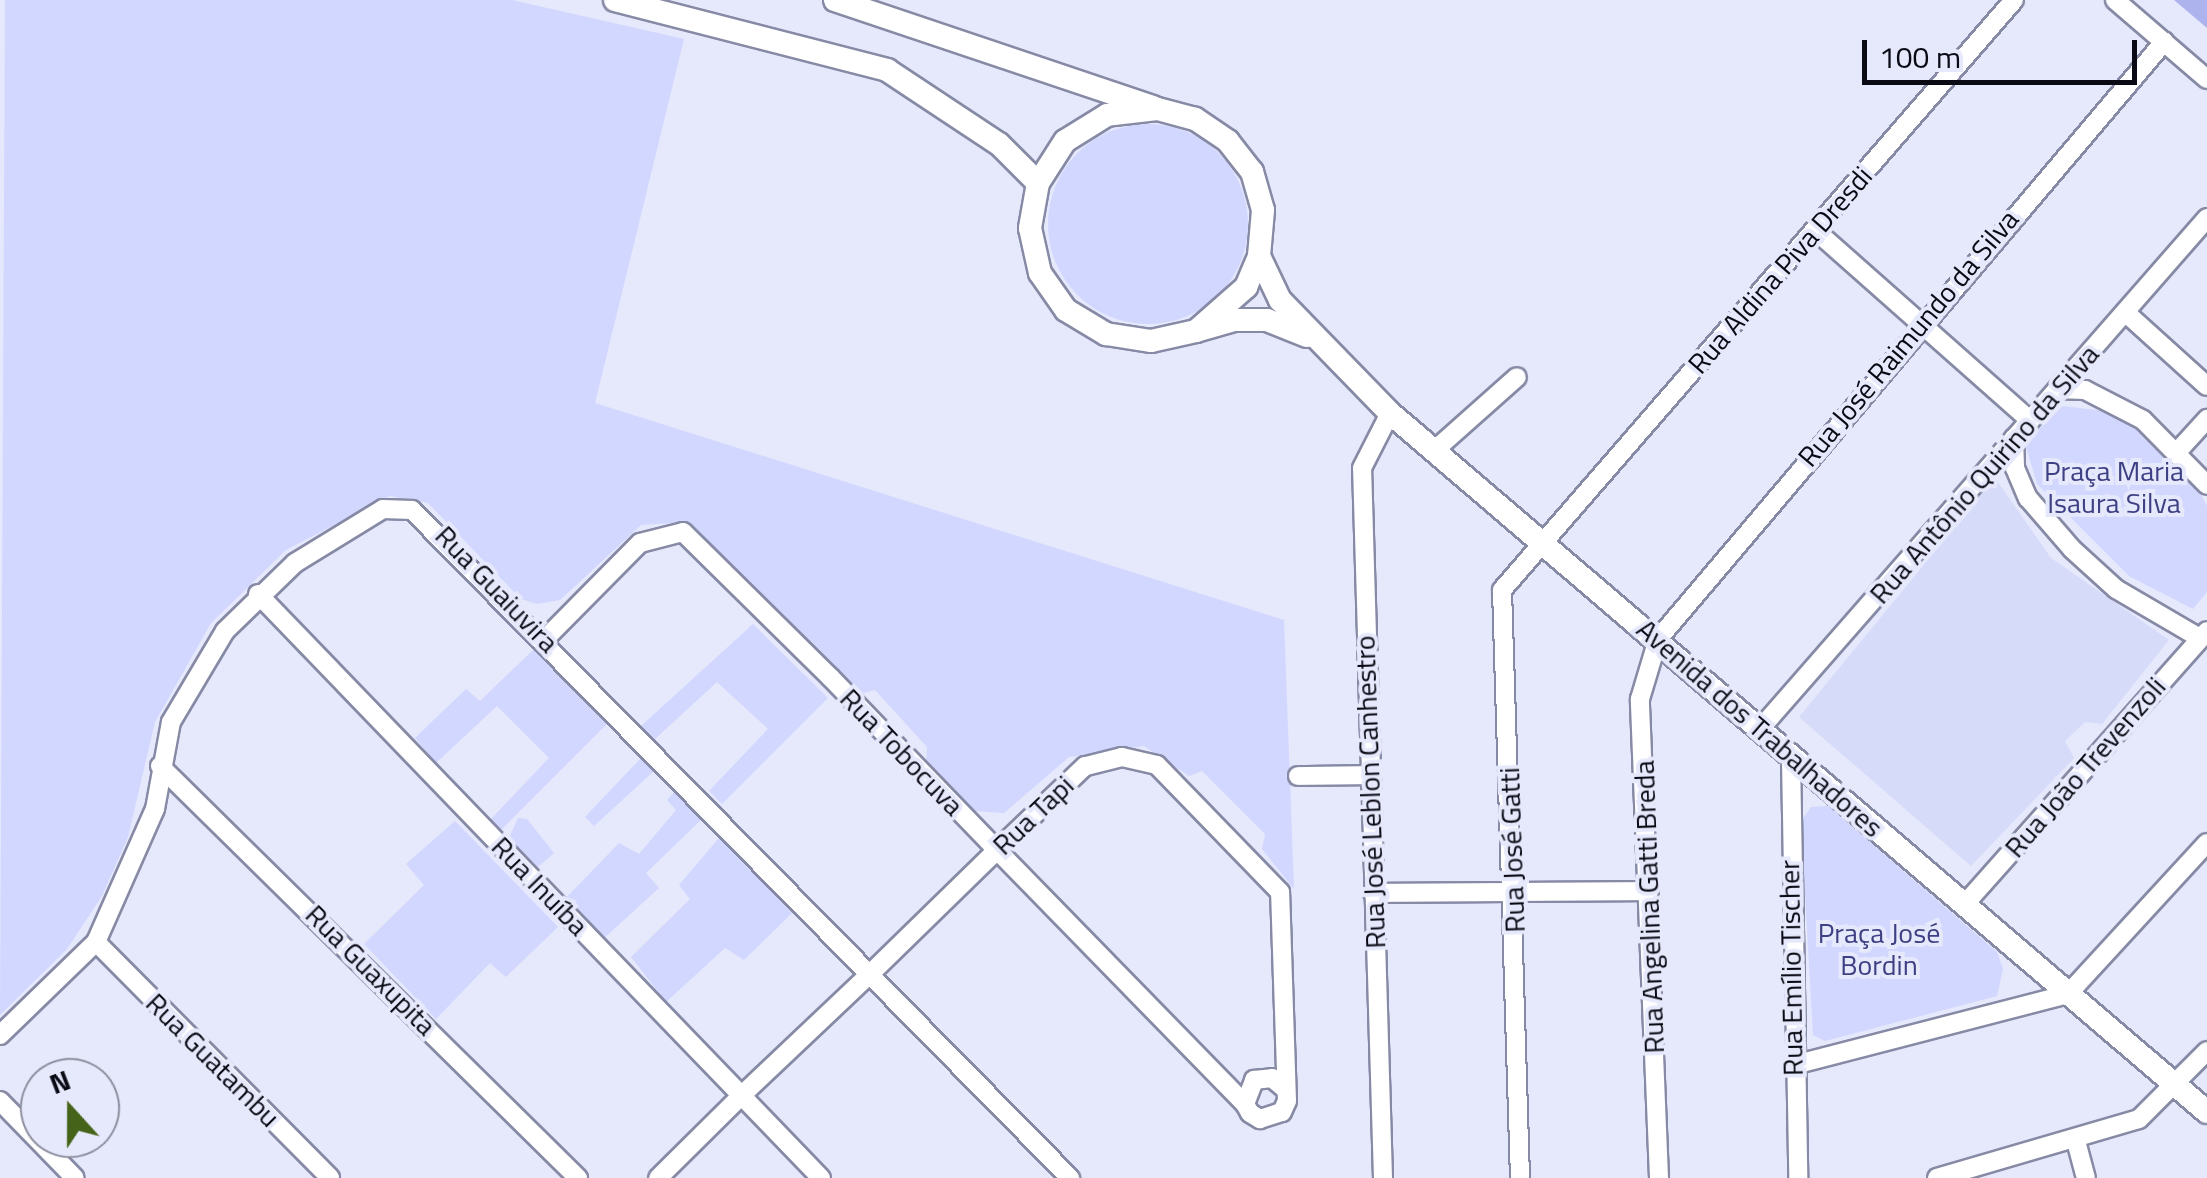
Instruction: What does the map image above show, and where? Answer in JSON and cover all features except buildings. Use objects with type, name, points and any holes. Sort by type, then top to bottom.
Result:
[{"type":"street","points":[[615,0],[887,70],[986,134],[1038,183]]},
{"type":"street","points":[[835,0],[1195,119],[1228,141],[1252,172],[1263,210],[1259,256],[1246,287],[1196,331],[1136,339],[1106,334],[1066,310],[1040,273],[1030,228],[1038,183],[1065,142],[1093,124],[1156,108]]},
{"type":"street","name":"Rua Aldina Piva Dresdi","points":[[1544,538],[2014,0]]},
{"type":"street","points":[[2115,0],[2207,78]]},
{"type":"street","name":"Rua José Raimundo da Silva","points":[[1658,640],[1917,325],[2164,42]]},
{"type":"street","name":"Rua Antônio Quirino da Silva","points":[[1760,729],[2207,218]]},
{"type":"street","points":[[1816,231],[1917,325],[2030,420]]},
{"type":"street","name":"Avenida dos Trabalhadores","points":[[1259,256],[1280,300],[1390,413],[1544,538],[1791,758],[2207,1112]]},
{"type":"street","points":[[2125,312],[2207,386]]},
{"type":"street","name":"Avenida dos Trabalhadores","points":[[1196,331],[1267,320],[1317,340]]},
{"type":"street","points":[[1436,449],[1517,376]]},
{"type":"street","points":[[2057,389],[2085,390],[2120,407],[2177,452],[2207,486]]},
{"type":"street","name":"Rua José Leblon Canhestro","points":[[1383,1178],[1368,776],[1362,468],[1390,413]]},
{"type":"street","points":[[2177,452],[2207,419]]},
{"type":"street","points":[[2014,438],[2014,468],[2028,498],[2072,549],[2116,589],[2203,634]]},
{"type":"street","name":"Rua Guaiuvira","points":[[0,1035],[96,942],[156,808],[160,766],[189,682],[258,594],[362,520],[383,509],[412,510],[545,639],[1070,1178]]},
{"type":"street","name":"Rua Tobocuva","points":[[545,639],[640,543],[683,532],[1245,1104]]},
{"type":"street","name":"Rua José Gatti","points":[[1520,1178],[1502,590],[1544,538]]},
{"type":"street","name":"Rua Inuíba","points":[[258,594],[821,1178]]},
{"type":"street","name":"Rua João Trevenzoli","points":[[1964,905],[2203,634]]},
{"type":"street","name":"Rua Angelina Gatti Breda","points":[[1658,640],[1640,699],[1659,1178]]},
{"type":"street","name":"Rua Tapi","points":[[658,1178],[1085,766],[1122,757],[1157,765],[1280,892],[1285,1089]]},
{"type":"street","name":"Rua Emílio Tischer","points":[[1791,758],[1798,1178]]},
{"type":"street","name":"Rua Guaxupita","points":[[160,766],[578,1178]]},
{"type":"street","points":[[1298,776],[1368,776]]},
{"type":"street","points":[[1794,1065],[2068,994],[2207,843]]},
{"type":"street","points":[[1373,894],[1649,891]]},
{"type":"street","name":"Rua Guatambu","points":[[96,942],[330,1178]]},
{"type":"street","points":[[1940,1178],[2076,1141],[2139,1119],[2207,1051]]},
{"type":"street","points":[[1272,1078],[1285,1089],[1282,1112],[1272,1118],[1260,1119],[1245,1104],[1254,1080],[1272,1078]]},
{"type":"street","points":[[0,1100],[75,1178]]},
{"type":"street","points":[[2076,1141],[2086,1178]]},
{"type":"shaded area","points":[[1995,478],[2051,558],[2169,640],[2102,724],[2085,722],[2065,741],[2074,758],[1971,866],[1799,717]]},
{"type":"green space","points":[[5,0],[512,0],[684,39],[595,403],[1284,620],[1294,889],[1262,849],[1265,834],[1202,771],[1189,776],[1144,746],[1069,757],[1004,813],[975,811],[926,763],[927,747],[875,690],[859,694],[686,522],[641,525],[560,600],[537,604],[521,599],[428,503],[390,496],[286,550],[211,623],[155,722],[128,837],[102,896],[67,949],[0,1015]]},
{"type":"green space","points":[[1148,124],[1186,132],[1218,154],[1240,186],[1248,224],[1240,262],[1218,294],[1186,316],[1148,324],[1110,316],[1078,294],[1056,262],[1048,224],[1056,186],[1078,154],[1110,132]]},
{"type":"green space","name":"Praça Maria Isaura Silva","points":[[2063,406],[2121,413],[2199,491],[2207,506],[2207,592],[2193,609],[2129,576],[2037,484],[2025,443]]},
{"type":"green space","points":[[753,624],[828,698],[722,804],[709,791],[768,729],[717,682],[655,739],[641,726]]},
{"type":"green space","points":[[534,649],[608,723],[498,833],[487,823],[549,758],[497,706],[436,763],[415,738],[466,689],[480,701]]},
{"type":"green space","points":[[641,758],[654,771],[594,826],[585,817]]},
{"type":"green space","points":[[675,791],[702,819],[646,873],[659,888],[602,940],[565,899],[619,843],[639,854],[676,810],[667,800]]},
{"type":"green space","name":"Praça José Bordin","points":[[1828,806],[1997,952],[2003,969],[1997,996],[1825,1041],[1813,1035],[1801,821],[1811,807]]},
{"type":"green space","points":[[518,818],[527,819],[554,853],[538,867],[508,840]]},
{"type":"green space","points":[[455,821],[558,927],[506,977],[490,963],[436,1019],[364,944],[424,885],[406,864]]},
{"type":"green space","points":[[719,838],[792,913],[744,960],[725,948],[666,1002],[631,957],[690,899],[679,885]]}]
